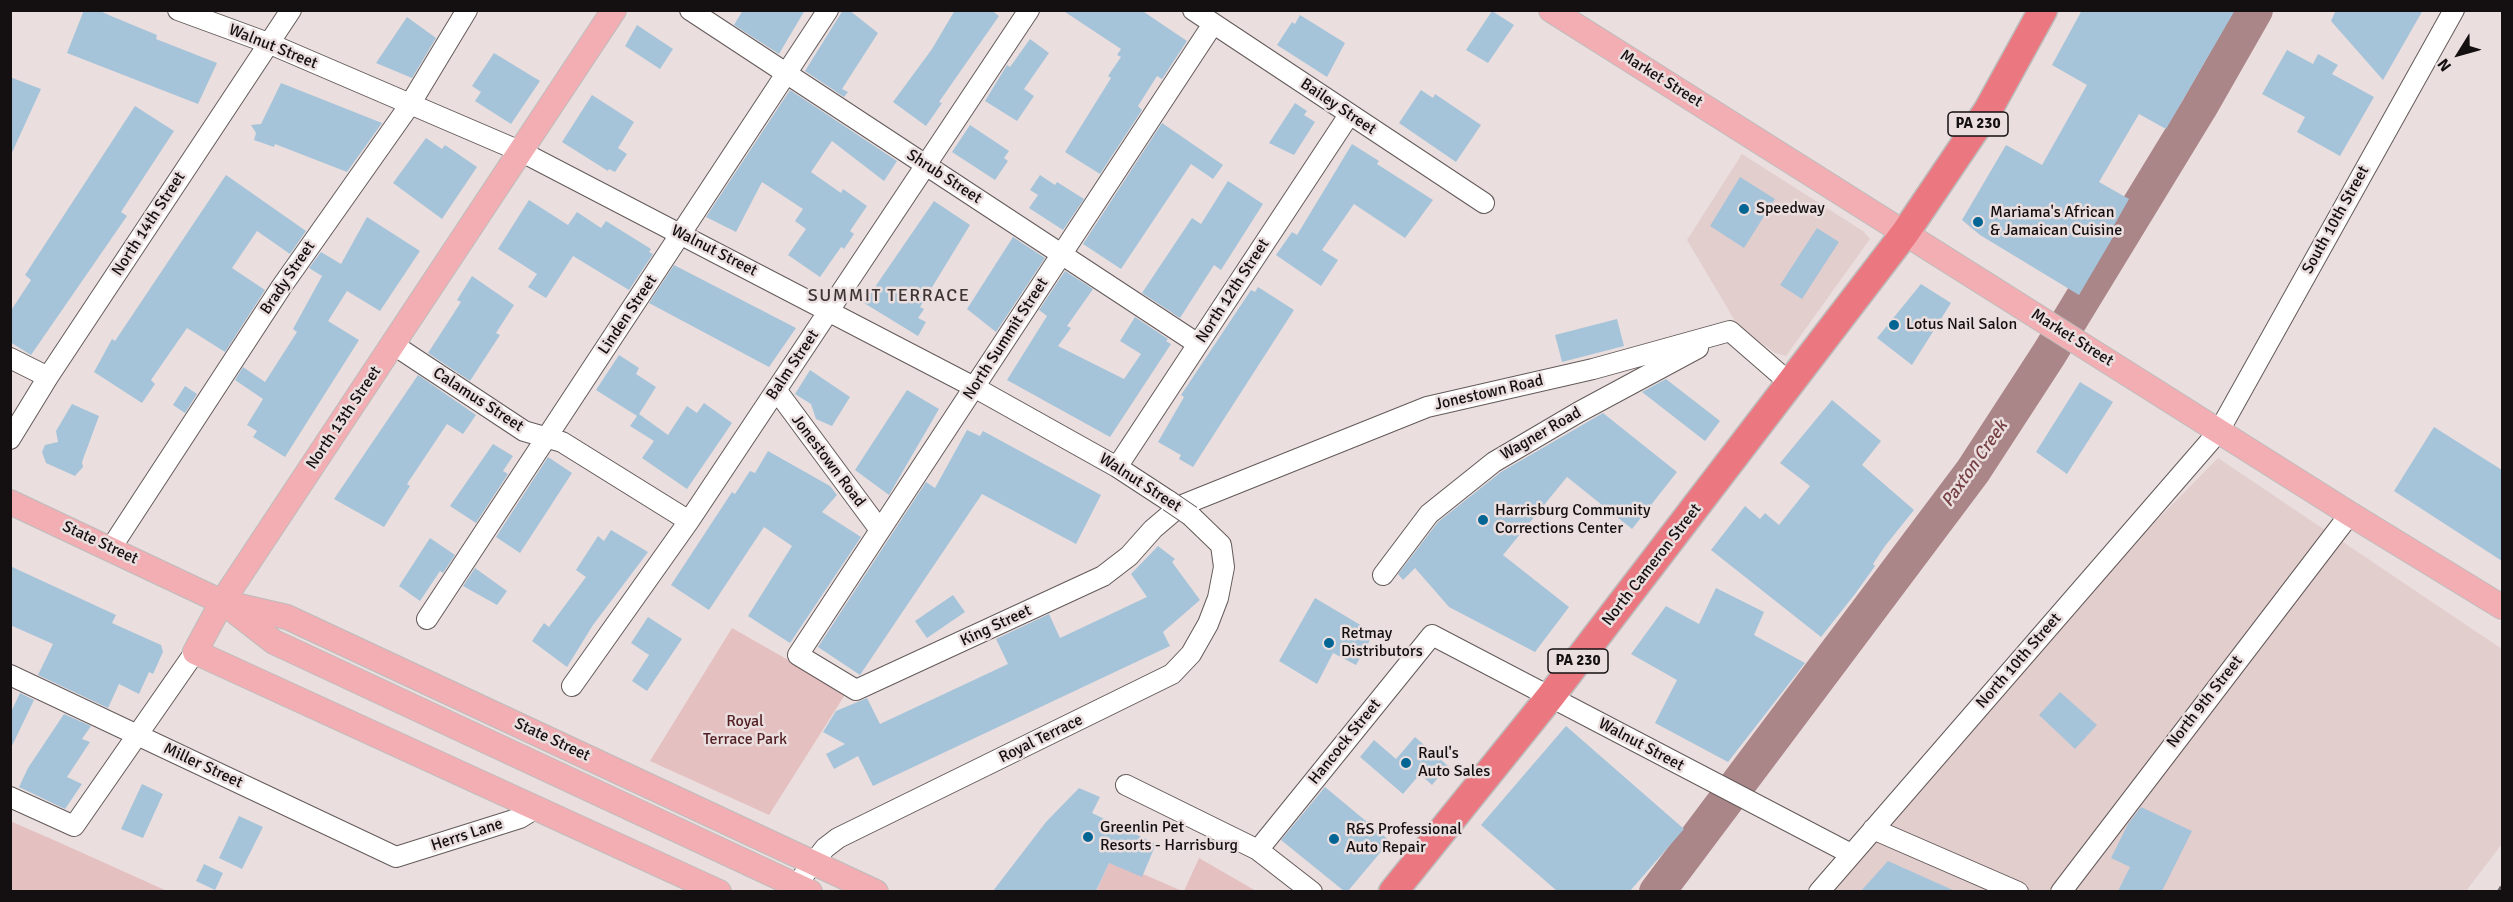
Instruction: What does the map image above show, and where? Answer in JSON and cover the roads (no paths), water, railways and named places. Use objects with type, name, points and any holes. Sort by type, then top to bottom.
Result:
[{"type":"highway","name":"PA 230","points":[[1905,233],[1988,110],[2043,10]]},
{"type":"highway","name":"North Cameron Street","points":[[1393,891],[1550,697],[1905,233]]},
{"type":"main road","name":"Market Street","points":[[1551,10],[2350,514],[2502,607]]},
{"type":"main road","name":"North 13th Street","points":[[195,652],[222,602],[522,152],[611,12]]},
{"type":"main road","name":"State Street","points":[[10,502],[222,602],[274,642],[803,888]]},
{"type":"main road","name":"State Street","points":[[222,602],[287,617],[876,891]]},
{"type":"main road","points":[[195,652],[719,891]]},
{"type":"street","name":"Walnut Street","points":[[178,10],[268,43],[409,106],[522,152],[682,234],[974,387],[1117,466],[1180,508],[1221,545]]},
{"type":"street","name":"North 14th Street","points":[[10,439],[48,377],[291,10]]},
{"type":"street","name":"Brady Street","points":[[111,548],[282,286],[409,106],[467,10]]},
{"type":"street","name":"Shrub Street","points":[[690,10],[1198,344]]},
{"type":"street","name":"Linden Street","points":[[427,619],[828,10]]},
{"type":"street","name":"Balm Street","points":[[572,686],[690,521],[1029,10]]},
{"type":"street","name":"Bailey Street","points":[[1193,10],[1484,203]]},
{"type":"street","name":"South 10th Street","points":[[2219,431],[2454,10]]},
{"type":"street","name":"North Summit Street","points":[[798,655],[1213,24]]},
{"type":"street","name":"North 12th Street","points":[[1117,466],[1349,115]]},
{"type":"street","points":[[1730,331],[1791,384]]},
{"type":"street","name":"Jonestown Road","points":[[1180,508],[1427,407],[1593,369],[1730,331]]},
{"type":"street","name":"Wagner Road","points":[[1383,575],[1429,514],[1494,462],[1579,412],[1730,331]]},
{"type":"street","name":"Calamus Street","points":[[394,345],[524,431],[562,442],[690,521]]},
{"type":"street","points":[[10,358],[48,377]]},
{"type":"street","name":"Jonestown Road","points":[[777,391],[880,530]]},
{"type":"street","name":"North 10th Street","points":[[1819,891],[2219,431]]},
{"type":"street","name":"King Street","points":[[798,655],[856,690],[1102,576],[1129,556],[1153,529],[1180,508]]},
{"type":"street","name":"North 9th Street","points":[[2061,891],[2350,514]]},
{"type":"street","name":"Royal Terrace","points":[[803,888],[812,862],[838,838],[1172,674],[1191,654],[1218,598],[1224,567],[1221,545]]},
{"type":"street","name":"Walnut Street","points":[[1432,635],[1851,854]]},
{"type":"street","name":"Hancock Street","points":[[1258,850],[1432,635]]},
{"type":"street","name":"North 13th Street","points":[[10,796],[74,826],[139,736],[195,652]]},
{"type":"street","name":"Miller Street","points":[[10,675],[396,857]]},
{"type":"street","points":[[1126,785],[1258,850],[1312,891]]},
{"type":"street","name":"Herrs Lane","points":[[396,857],[520,818],[536,808]]},
{"type":"street","points":[[1873,829],[2018,891]]},
{"type":"waterway","name":"Paxton Creek","points":[[1657,892],[1973,471],[2049,354],[2199,108],[2255,10]]},
{"type":"railway","points":[[2499,892],[2502,887]]},
{"type":"place","name":"Speedway","points":[[1744,209]]},
{"type":"place","name":"Mariama's African & Jamaican Cuisine","points":[[1978,222]]},
{"type":"place","name":"Lotus Nail Salon","points":[[1894,325]]},
{"type":"place","name":"Harrisburg Community Corrections Center","points":[[1483,520]]},
{"type":"place","name":"Retmay Distributors","points":[[1329,643]]},
{"type":"place","name":"Raul's Auto Sales","points":[[1406,763]]},
{"type":"place","name":"Greenlin Pet Resorts - Harrisburg","points":[[1088,837]]},
{"type":"place","name":"R&S Professional Auto Repair","points":[[1334,839]]},
{"type":"district","name":"SUMMIT TERRACE","points":[[889,296]]},
{"type":"park label","name":"Royal Terrace Park","points":[[745,731]]}]
